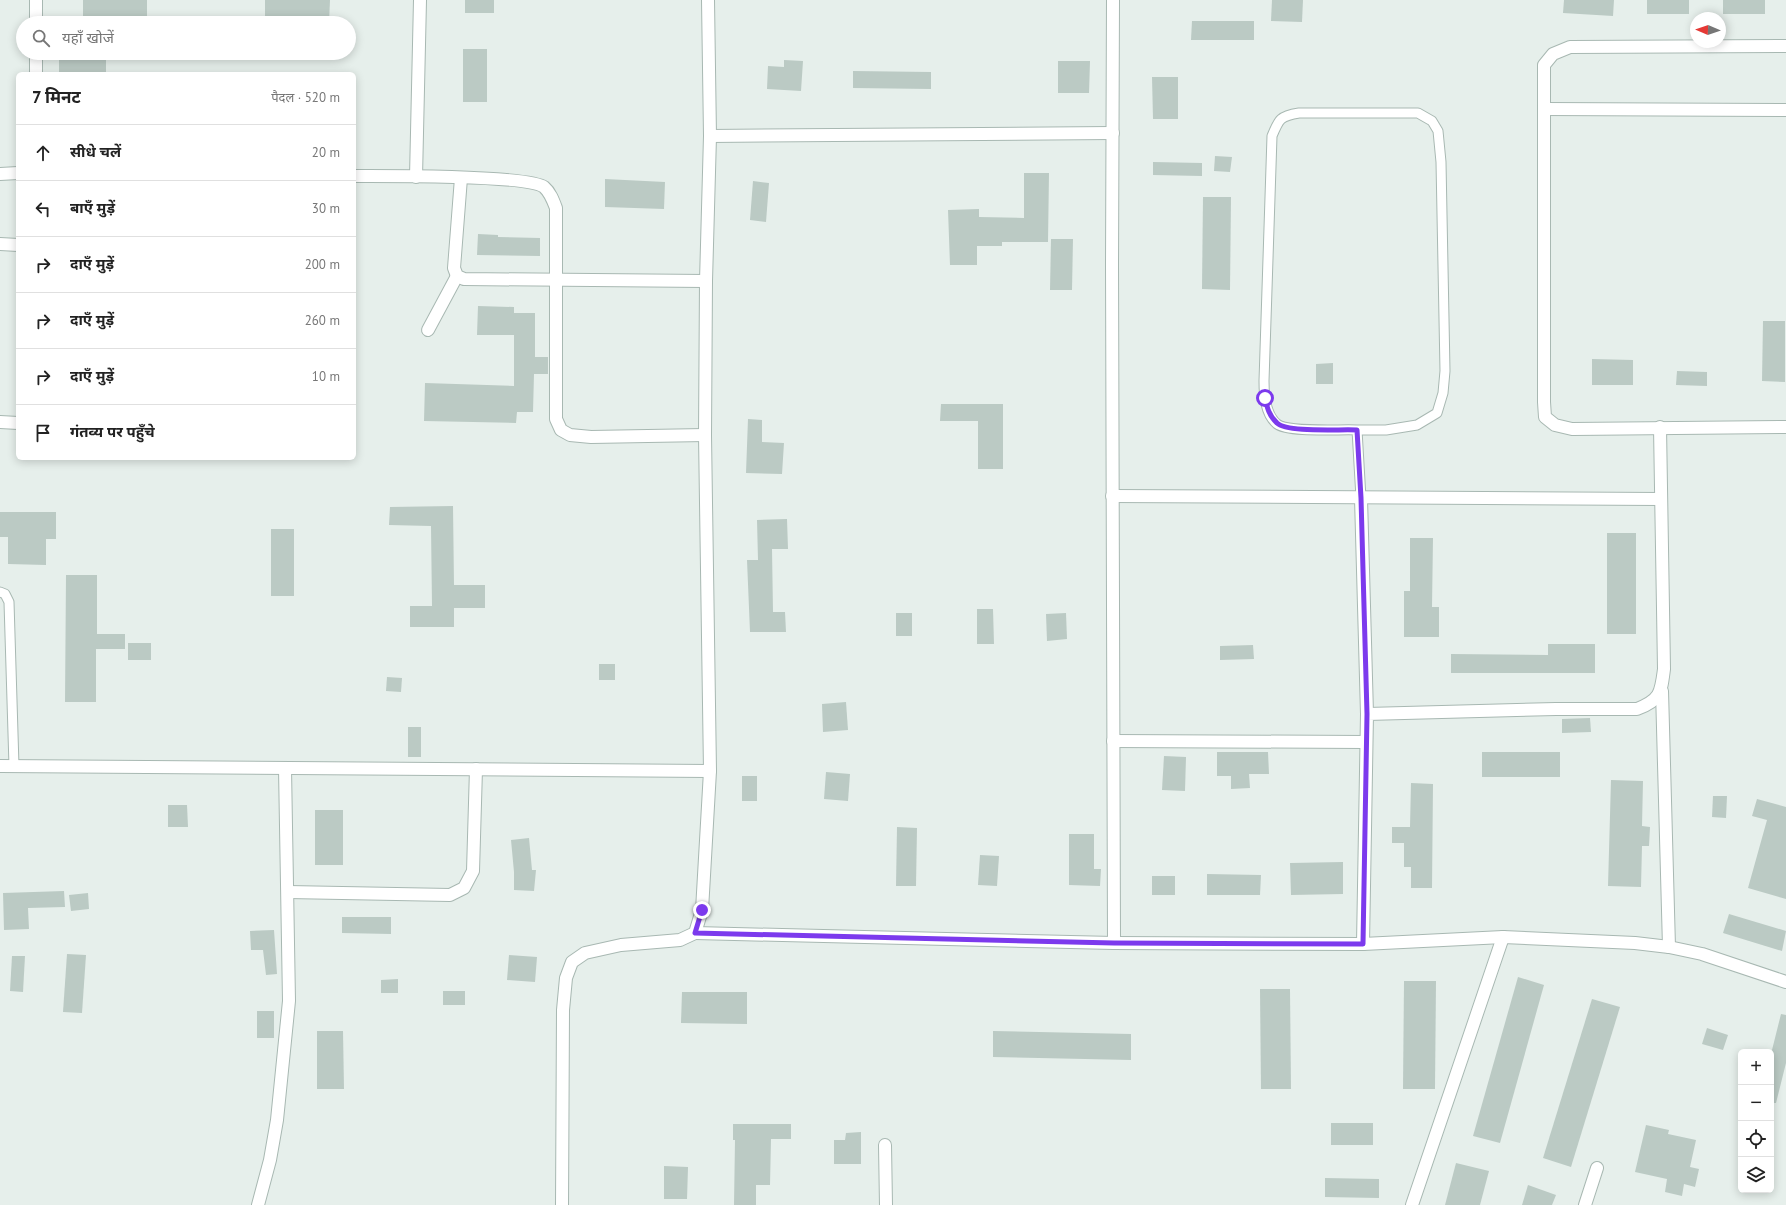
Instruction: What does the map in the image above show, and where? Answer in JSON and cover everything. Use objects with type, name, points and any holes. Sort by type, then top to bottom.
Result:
[{"type":"street","points":[[36,0],[36,16]]},
{"type":"street","points":[[416,177],[420,0]]},
{"type":"street","points":[[695,933],[702,910],[710,771],[705,435],[706,281],[710,136],[708,0]]},
{"type":"street","points":[[1113,0],[1112,496],[1114,943]]},
{"type":"street","points":[[1786,46],[1570,47],[1553,54],[1544,64],[1545,417],[1555,425],[1572,429],[1786,427]]},
{"type":"street","points":[[36,60],[36,72]]},
{"type":"street","points":[[1544,109],[1786,110]]},
{"type":"street","points":[[710,136],[1112,133]]},
{"type":"street","points":[[0,174],[16,173]]},
{"type":"street","points":[[356,176],[461,178],[530,182],[543,186],[552,196],[556,208],[556,419],[561,430],[570,434],[591,437],[705,435]]},
{"type":"street","points":[[461,178],[454,268],[457,276],[464,279],[706,281]]},
{"type":"street","points":[[0,244],[16,245]]},
{"type":"street","points":[[428,330],[457,276]]},
{"type":"street","points":[[0,422],[16,423]]},
{"type":"street","points":[[1660,427],[1664,669],[1662,691],[1669,947]]},
{"type":"street","points":[[1112,496],[1661,499]]},
{"type":"street","points":[[1361,498],[1367,714],[1363,944]]},
{"type":"street","points":[[1367,714],[1556,709],[1637,709],[1650,704],[1662,691]]},
{"type":"street","points":[[1113,741],[1366,742]]},
{"type":"street","points":[[0,766],[710,771]]},
{"type":"street","points":[[258,1205],[270,1160],[277,1120],[288,1009],[288,892],[285,768]]},
{"type":"street","points":[[288,892],[450,895],[464,888],[472,871],[476,769]]},
{"type":"street","points":[[562,1205],[563,1010],[566,978],[572,962],[585,953],[621,944],[680,940],[695,933],[1114,943],[1363,944],[1503,937],[1635,943],[1669,947],[1702,954],[1786,982]]},
{"type":"street","points":[[1412,1205],[1503,937]]},
{"type":"street","points":[[885,1145],[886,1205]]},
{"type":"street","points":[[1585,1205],[1597,1168]]},
{"type":"lane","points":[[1299,113],[1418,113],[1432,121],[1438,131],[1442,162],[1445,371],[1443,393],[1438,413],[1417,425],[1386,430],[1357,430],[1288,429],[1277,424],[1269,413],[1265,398],[1264,381],[1272,136],[1277,123],[1285,115],[1299,113]]},
{"type":"lane","points":[[1357,430],[1361,498]]},
{"type":"lane","points":[[0,592],[5,594],[9,602],[14,766]]},
{"type":"building","points":[[83,0],[147,0],[147,16],[83,16]]},
{"type":"building","points":[[265,0],[330,0],[329,16],[265,16]]},
{"type":"building","points":[[465,0],[494,0],[494,13],[465,13]]},
{"type":"building","points":[[1272,0],[1303,0],[1302,22],[1271,21]]},
{"type":"building","points":[[1564,0],[1614,0],[1613,16],[1563,13]]},
{"type":"building","points":[[1647,0],[1689,0],[1689,14],[1647,14]]},
{"type":"building","points":[[1723,0],[1765,0],[1765,14],[1726,14],[1726,12],[1723,12]]},
{"type":"building","points":[[1192,21],[1254,21],[1254,40],[1191,40]]},
{"type":"building","points":[[463,49],[487,49],[487,102],[463,102]]},
{"type":"building","points":[[59,60],[106,60],[106,72],[59,72]]},
{"type":"building","points":[[784,60],[803,61],[801,91],[767,89],[768,66],[784,67]]},
{"type":"building","points":[[1058,61],[1090,61],[1089,93],[1058,93]]},
{"type":"building","points":[[853,71],[931,72],[931,89],[853,88]]},
{"type":"building","points":[[1152,77],[1178,77],[1178,119],[1153,119]]},
{"type":"building","points":[[1215,156],[1232,157],[1230,172],[1214,171]]},
{"type":"building","points":[[1153,162],[1202,163],[1202,176],[1153,175]]},
{"type":"building","points":[[1024,173],[1049,173],[1048,242],[1002,242],[1002,246],[977,246],[977,265],[950,265],[948,210],[979,209],[979,217],[1024,218]]},
{"type":"building","points":[[605,179],[665,182],[664,209],[605,207]]},
{"type":"building","points":[[753,181],[769,183],[766,222],[750,220]]},
{"type":"building","points":[[1203,197],[1231,197],[1230,290],[1202,289]]},
{"type":"building","points":[[478,234],[498,235],[498,237],[540,238],[540,256],[477,255]]},
{"type":"building","points":[[1051,239],[1073,239],[1072,290],[1050,290]]},
{"type":"building","points":[[478,306],[514,307],[514,313],[535,313],[535,357],[548,357],[548,374],[534,374],[533,412],[517,412],[516,423],[424,421],[425,383],[514,386],[514,335],[477,335]]},
{"type":"building","points":[[1763,321],[1785,321],[1785,382],[1762,381]]},
{"type":"building","points":[[1592,359],[1633,360],[1633,385],[1592,385]]},
{"type":"building","points":[[1333,363],[1333,384],[1316,384],[1316,364]]},
{"type":"building","points":[[1677,371],[1707,372],[1707,386],[1676,385]]},
{"type":"building","points":[[941,404],[1003,404],[1003,469],[978,469],[978,421],[940,421]]},
{"type":"building","points":[[748,419],[762,420],[762,442],[784,443],[782,474],[746,473]]},
{"type":"building","points":[[453,506],[454,585],[485,585],[485,608],[454,608],[454,627],[410,627],[410,606],[432,606],[431,526],[389,525],[390,507]]},
{"type":"building","points":[[0,512],[56,512],[56,539],[46,539],[46,565],[8,564],[8,537],[0,537]]},
{"type":"building","points":[[787,519],[788,549],[772,549],[773,612],[785,612],[786,632],[750,632],[747,560],[758,560],[757,520]]},
{"type":"building","points":[[271,529],[294,529],[294,596],[271,596]]},
{"type":"building","points":[[1607,533],[1636,533],[1636,634],[1607,634]]},
{"type":"building","points":[[1410,538],[1433,538],[1432,607],[1439,607],[1439,637],[1404,637],[1404,591],[1410,591]]},
{"type":"building","points":[[66,575],[97,575],[97,634],[125,634],[125,649],[96,649],[96,702],[65,702]]},
{"type":"building","points":[[977,609],[993,609],[994,644],[977,644]]},
{"type":"building","points":[[896,613],[912,613],[912,636],[896,636]]},
{"type":"building","points":[[1066,613],[1067,639],[1047,641],[1046,614]]},
{"type":"building","points":[[128,643],[151,643],[151,660],[128,660]]},
{"type":"building","points":[[1548,644],[1595,644],[1595,673],[1451,673],[1451,654],[1548,655]]},
{"type":"building","points":[[1253,645],[1254,659],[1220,660],[1220,646]]},
{"type":"building","points":[[599,664],[615,664],[615,680],[599,680]]},
{"type":"building","points":[[387,677],[402,678],[401,692],[386,691]]},
{"type":"building","points":[[846,702],[848,730],[823,732],[822,704]]},
{"type":"building","points":[[1590,718],[1591,732],[1562,733],[1562,719]]},
{"type":"building","points":[[408,727],[421,727],[421,757],[408,757]]},
{"type":"building","points":[[1217,752],[1268,752],[1269,774],[1249,774],[1250,788],[1231,789],[1231,776],[1217,776]]},
{"type":"building","points":[[1482,752],[1560,752],[1560,777],[1482,777]]},
{"type":"building","points":[[1164,756],[1186,757],[1185,791],[1162,790]]},
{"type":"building","points":[[826,772],[850,774],[848,801],[824,799]]},
{"type":"building","points":[[742,776],[757,776],[757,801],[742,801]]},
{"type":"building","points":[[1611,780],[1643,781],[1642,826],[1650,827],[1649,846],[1642,846],[1641,887],[1608,886]]},
{"type":"building","points":[[1411,783],[1433,784],[1432,888],[1411,888],[1411,867],[1404,867],[1404,843],[1392,843],[1392,827],[1410,827]]},
{"type":"building","points":[[1713,796],[1727,796],[1726,818],[1712,817]]},
{"type":"building","points":[[1757,799],[1786,807],[1786,899],[1748,888],[1767,820],[1752,816]]},
{"type":"building","points":[[168,805],[187,805],[188,827],[168,827]]},
{"type":"building","points":[[315,810],[343,810],[343,865],[315,865]]},
{"type":"building","points":[[897,827],[917,828],[916,886],[896,886]]},
{"type":"building","points":[[1069,834],[1094,834],[1094,869],[1101,869],[1100,886],[1069,885]]},
{"type":"building","points":[[529,838],[532,870],[536,870],[534,891],[514,890],[511,840]]},
{"type":"building","points":[[980,855],[999,856],[997,886],[978,885]]},
{"type":"building","points":[[1343,862],[1343,894],[1291,895],[1290,863]]},
{"type":"building","points":[[1207,874],[1261,875],[1260,895],[1207,895]]},
{"type":"building","points":[[1152,876],[1175,876],[1175,895],[1152,895]]},
{"type":"building","points":[[64,891],[65,907],[28,908],[29,929],[4,930],[3,893]]},
{"type":"building","points":[[88,893],[89,909],[71,911],[69,895]]},
{"type":"building","points":[[1729,914],[1786,931],[1782,951],[1723,933]]},
{"type":"building","points":[[342,917],[391,917],[391,934],[342,933]]},
{"type":"building","points":[[274,930],[277,974],[266,975],[263,950],[251,950],[250,931]]},
{"type":"building","points":[[67,954],[86,955],[82,1013],[63,1012]]},
{"type":"building","points":[[509,955],[537,957],[535,982],[507,980]]},
{"type":"building","points":[[12,956],[25,956],[23,992],[10,991]]},
{"type":"building","points":[[1518,977],[1544,985],[1500,1143],[1473,1136]]},
{"type":"building","points":[[398,979],[398,993],[381,993],[381,980]]},
{"type":"building","points":[[1404,981],[1436,981],[1435,1089],[1403,1089]]},
{"type":"building","points":[[1260,989],[1290,989],[1291,1089],[1261,1089]]},
{"type":"building","points":[[443,991],[465,991],[465,1005],[443,1005]]},
{"type":"building","points":[[682,992],[747,992],[747,1024],[681,1023]]},
{"type":"building","points":[[1592,999],[1620,1007],[1571,1167],[1543,1158]]},
{"type":"building","points":[[257,1011],[274,1011],[274,1038],[257,1038]]},
{"type":"building","points":[[1781,1014],[1786,1015],[1786,1063],[1776,1103],[1774,1103],[1774,1049],[1772,1049]]},
{"type":"building","points":[[1707,1028],[1728,1035],[1723,1050],[1702,1044]]},
{"type":"building","points":[[317,1031],[343,1031],[344,1089],[317,1089]]},
{"type":"building","points":[[993,1031],[1131,1034],[1131,1060],[993,1057]]},
{"type":"building","points":[[1331,1123],[1373,1123],[1373,1145],[1331,1145]]},
{"type":"building","points":[[733,1124],[791,1124],[791,1139],[771,1139],[770,1185],[756,1185],[756,1205],[734,1205],[735,1140],[733,1140]]},
{"type":"building","points":[[1646,1125],[1669,1130],[1668,1134],[1696,1140],[1690,1167],[1699,1169],[1695,1187],[1684,1184],[1682,1196],[1665,1192],[1667,1179],[1635,1172]]},
{"type":"building","points":[[861,1132],[861,1164],[834,1164],[834,1140],[845,1140],[846,1133]]},
{"type":"building","points":[[1456,1163],[1489,1171],[1480,1205],[1445,1205]]},
{"type":"building","points":[[664,1166],[688,1167],[687,1199],[664,1199]]},
{"type":"building","points":[[1325,1178],[1379,1179],[1379,1198],[1325,1197]]},
{"type":"building","points":[[1528,1185],[1556,1195],[1552,1205],[1522,1205]]},
{"type":"route","points":[[702,910],[695,933],[1114,943],[1363,944],[1367,714],[1361,498],[1357,430],[1288,429],[1277,424],[1269,413],[1265,398]]}]
